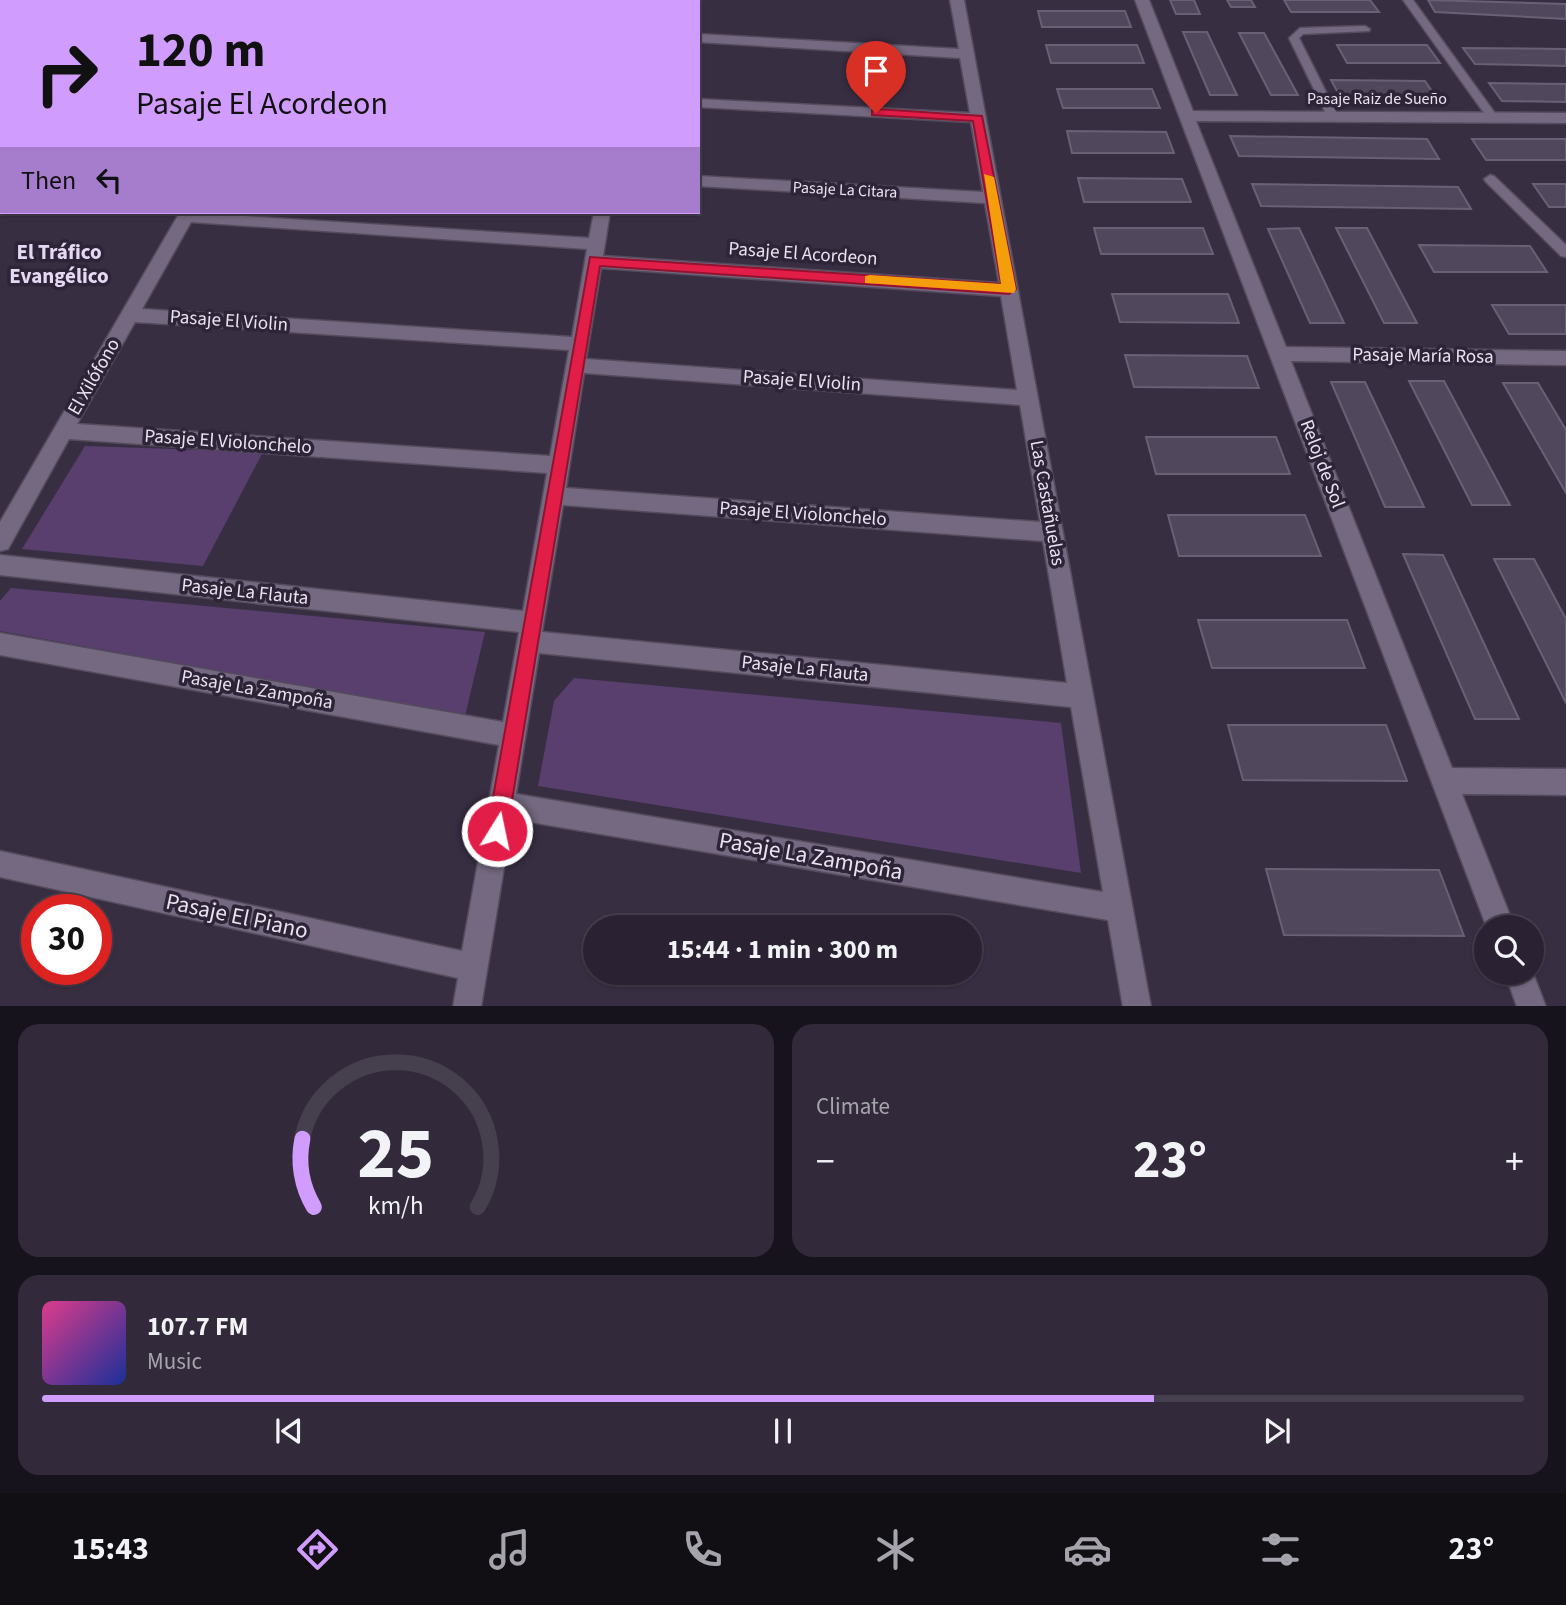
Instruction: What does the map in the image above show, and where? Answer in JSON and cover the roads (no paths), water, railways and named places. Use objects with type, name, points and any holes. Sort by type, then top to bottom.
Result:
[{"type":"street","name":"Las Castañuelas","points":[[957,0],[1137,1006]]},
{"type":"street","name":"Reloj de Sol","points":[[1142,0],[1496,915]]},
{"type":"street","points":[[700,38],[967,54]]},
{"type":"street","points":[[700,103],[978,118]]},
{"type":"street","name":"Pasaje Raiz de Sueño","points":[[1187,116],[1566,118]]},
{"type":"street","name":"Pasaje La Citara","points":[[700,181],[992,198]]},
{"type":"street","name":"Pasaje El Acordeon","points":[[187,214],[1009,289]]},
{"type":"street","name":"El Xilófono","points":[[0,541],[187,214]]},
{"type":"street","points":[[467,1006],[603,214]]},
{"type":"street","name":"Pasaje El Violin","points":[[130,314],[1028,398]]},
{"type":"street","name":"Pasaje María Rosa","points":[[1279,354],[1566,358]]},
{"type":"street","name":"Pasaje El Violonchelo","points":[[63,430],[559,465]]},
{"type":"street","name":"Pasaje El Violonchelo","points":[[555,496],[1052,532]]},
{"type":"street","name":"Pasaje La Flauta","points":[[0,565],[531,632],[1082,696]]},
{"type":"street","name":"Pasaje La Zampoña","points":[[0,644],[514,736]]},
{"type":"street","points":[[1445,781],[1566,782]]},
{"type":"street","name":"Pasaje La Zampoña","points":[[502,804],[1120,908]]},
{"type":"street","name":"Pasaje El Piano","points":[[0,864],[474,968]]},
{"type":"street","points":[[1523,985],[1531,1006]]},
{"type":"lane","points":[[1408,0],[1493,118]]},
{"type":"lane","points":[[1332,116],[1294,38],[1300,31],[1365,29]]},
{"type":"lane","points":[[1489,179],[1566,253]]},
{"type":"district","name":"El Tráfico Evangélico","points":[[59,264]]}]
